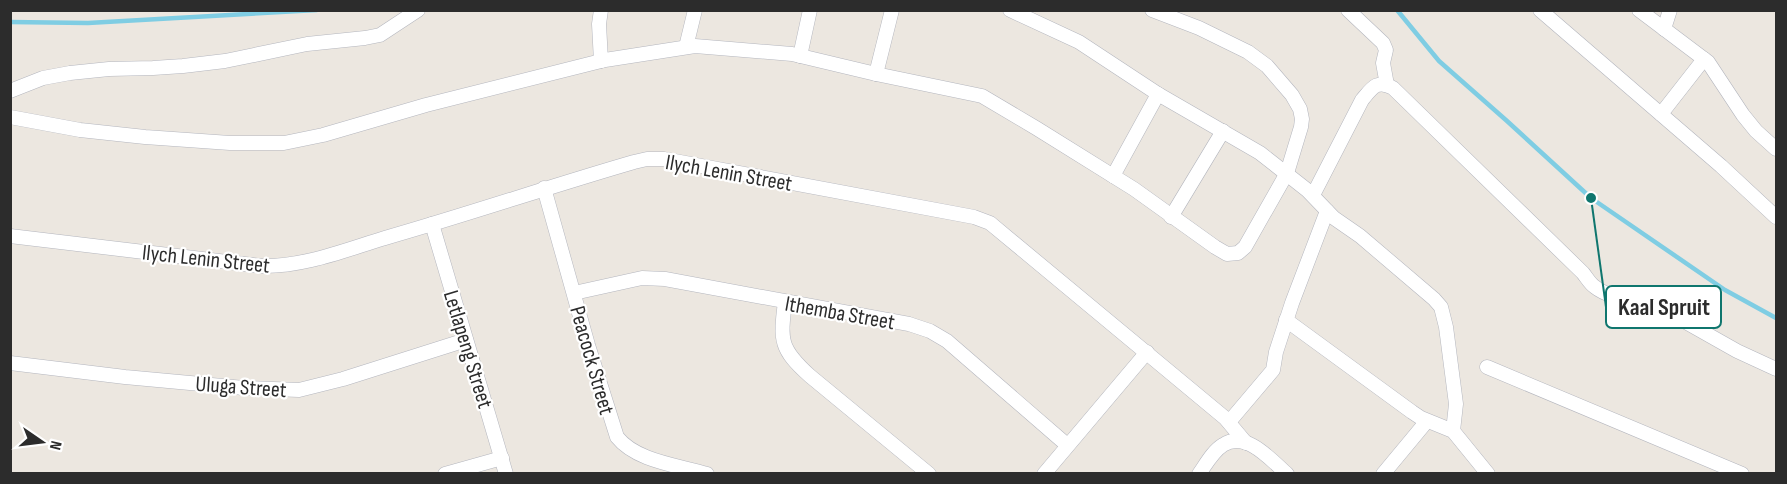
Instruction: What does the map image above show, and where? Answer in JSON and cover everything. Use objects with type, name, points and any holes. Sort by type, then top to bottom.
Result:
[{"type":"street","points":[[10,91],[43,78],[70,73],[183,66],[225,61],[308,44],[365,38],[380,34],[418,10]]},
{"type":"street","points":[[601,10],[599,24],[601,61]]},
{"type":"street","points":[[686,47],[695,10]]},
{"type":"street","points":[[800,56],[810,10]]},
{"type":"street","points":[[876,74],[892,10]]},
{"type":"street","points":[[1010,10],[1079,42],[1158,94],[1260,153],[1287,173],[1334,218],[1372,245],[1434,299],[1441,307],[1446,327],[1456,414],[1453,431]]},
{"type":"street","points":[[10,117],[145,137],[230,143],[284,143],[323,135],[426,105],[601,61],[704,46],[800,56],[982,96],[1113,176],[1222,252],[1238,253],[1245,247],[1287,173],[1302,119],[1300,109],[1292,95],[1267,66],[1248,52],[1199,28],[1152,10]]},
{"type":"street","points":[[1348,10],[1383,43],[1386,50],[1383,63],[1387,85]]},
{"type":"street","points":[[1540,10],[1776,214]]},
{"type":"street","points":[[1639,10],[1704,59],[1716,72],[1750,123],[1776,150]]},
{"type":"street","points":[[1664,29],[1670,10]]},
{"type":"street","points":[[1661,114],[1704,59]]},
{"type":"street","points":[[1312,195],[1362,100],[1373,87],[1387,85],[1393,88],[1599,290],[1622,298],[1649,303],[1737,351],[1776,369]]},
{"type":"street","points":[[1113,176],[1158,94]]},
{"type":"street","points":[[1172,217],[1223,131]]},
{"type":"street","name":"Ilych Lenin Street","points":[[10,236],[170,256],[271,266],[290,265],[432,224],[544,188],[634,162],[655,159],[974,217],[998,229],[1229,422],[1239,442],[1264,454],[1287,474]]},
{"type":"street","name":"Peacock Street","points":[[544,188],[597,376],[617,437],[627,448],[638,455],[706,474]]},
{"type":"street","points":[[1229,422],[1271,372],[1286,320],[1327,211]]},
{"type":"street","name":"Letlapeng Street","points":[[432,224],[506,474]]},
{"type":"street","name":"Ithemba Street","points":[[574,293],[648,278],[672,280],[900,322],[935,333],[1067,446]]},
{"type":"street","points":[[785,302],[782,337],[784,346],[793,361],[929,474]]},
{"type":"street","points":[[1286,320],[1412,412],[1427,421],[1453,431],[1488,474]]},
{"type":"street","name":"Uluga Street","points":[[10,363],[135,378],[244,388],[298,390],[343,379],[466,340]]},
{"type":"street","points":[[1044,474],[1147,352]]},
{"type":"street","points":[[1488,368],[1742,474]]},
{"type":"street","points":[[1383,474],[1427,421]]},
{"type":"street","points":[[1199,474],[1220,447],[1239,442]]},
{"type":"street","points":[[445,474],[502,458]]},
{"type":"waterway","points":[[10,22],[88,23],[317,10]]},
{"type":"waterway","points":[[1397,10],[1439,61],[1591,198],[1725,290],[1776,318]]},
{"type":"place","name":"Kaal Spruit","points":[[1591,198]]}]
